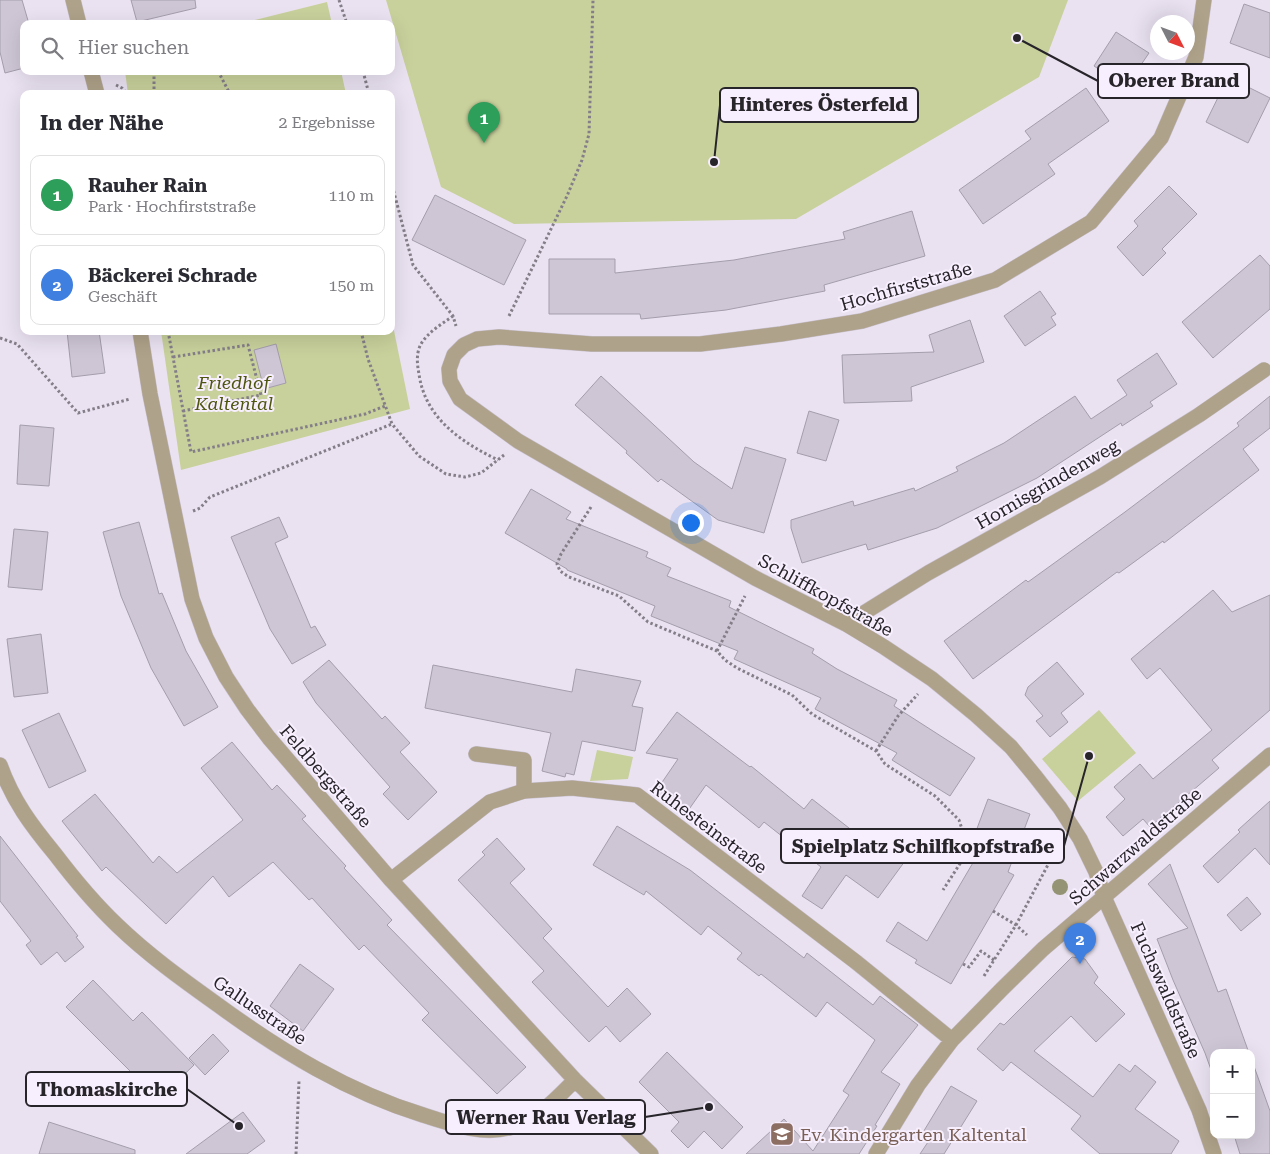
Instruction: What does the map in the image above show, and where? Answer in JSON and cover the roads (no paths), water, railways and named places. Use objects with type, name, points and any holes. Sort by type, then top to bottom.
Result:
[{"type":"street","points":[[73,0],[78,20]]},
{"type":"street","name":"Hochfirststraße","points":[[460,399],[450,381],[449,369],[454,355],[464,345],[477,339],[499,337],[592,344],[700,344],[862,321],[995,280],[1091,222],[1161,138],[1196,57],[1204,0]]},
{"type":"street","points":[[92,75],[96,90]]},
{"type":"street","name":"Feldbergstraße","points":[[141,335],[150,394],[192,599],[210,646],[226,677],[268,738],[391,880],[575,1080],[651,1154]]},
{"type":"street","name":"Hornisgrindenweg","points":[[846,624],[928,573],[1100,477],[1199,415],[1264,370]]},
{"type":"street","name":"Schliffkopfstraße","points":[[460,399],[518,442],[755,578],[846,624],[932,679],[976,715],[1010,747],[1045,789],[1080,839],[1096,872],[1104,897]]},
{"type":"street","points":[[476,754],[524,760],[524,791]]},
{"type":"street","name":"Schwarzwaldstraße","points":[[876,1154],[918,1085],[952,1040],[1043,949],[1270,755]]},
{"type":"street","name":"Gallusstraße","points":[[0,765],[8,786],[26,819],[66,869],[117,925],[181,979],[255,1033],[345,1085],[400,1108],[458,1126],[486,1130],[512,1127],[531,1118],[552,1103],[575,1080]]},
{"type":"street","name":"Ruhesteinstraße","points":[[391,880],[490,802],[524,791],[572,788],[637,795],[856,962],[952,1040]]},
{"type":"street","name":"Fuchswaldstraße","points":[[1104,897],[1199,1110],[1214,1154]]},
{"type":"place","name":"Oberer Brand","points":[[1017,38]]},
{"type":"place","name":"Rauher Rain","points":[[484,143]]},
{"type":"place","name":"Hinteres Österfeld","points":[[714,162]]},
{"type":"place","name":"Spielplatz Schilfkopfstraße","points":[[1089,756]]},
{"type":"place","name":"Bäckerei Schrade","points":[[1080,964]]},
{"type":"place","name":"Werner Rau Verlag","points":[[709,1107]]},
{"type":"place","name":"Thomaskirche","points":[[239,1126]]},
{"type":"place","name":"Ev. Kindergarten Kaltental","points":[[782,1134]]},
{"type":"park label","name":"Friedhof Kaltental","points":[[234,392]]}]
